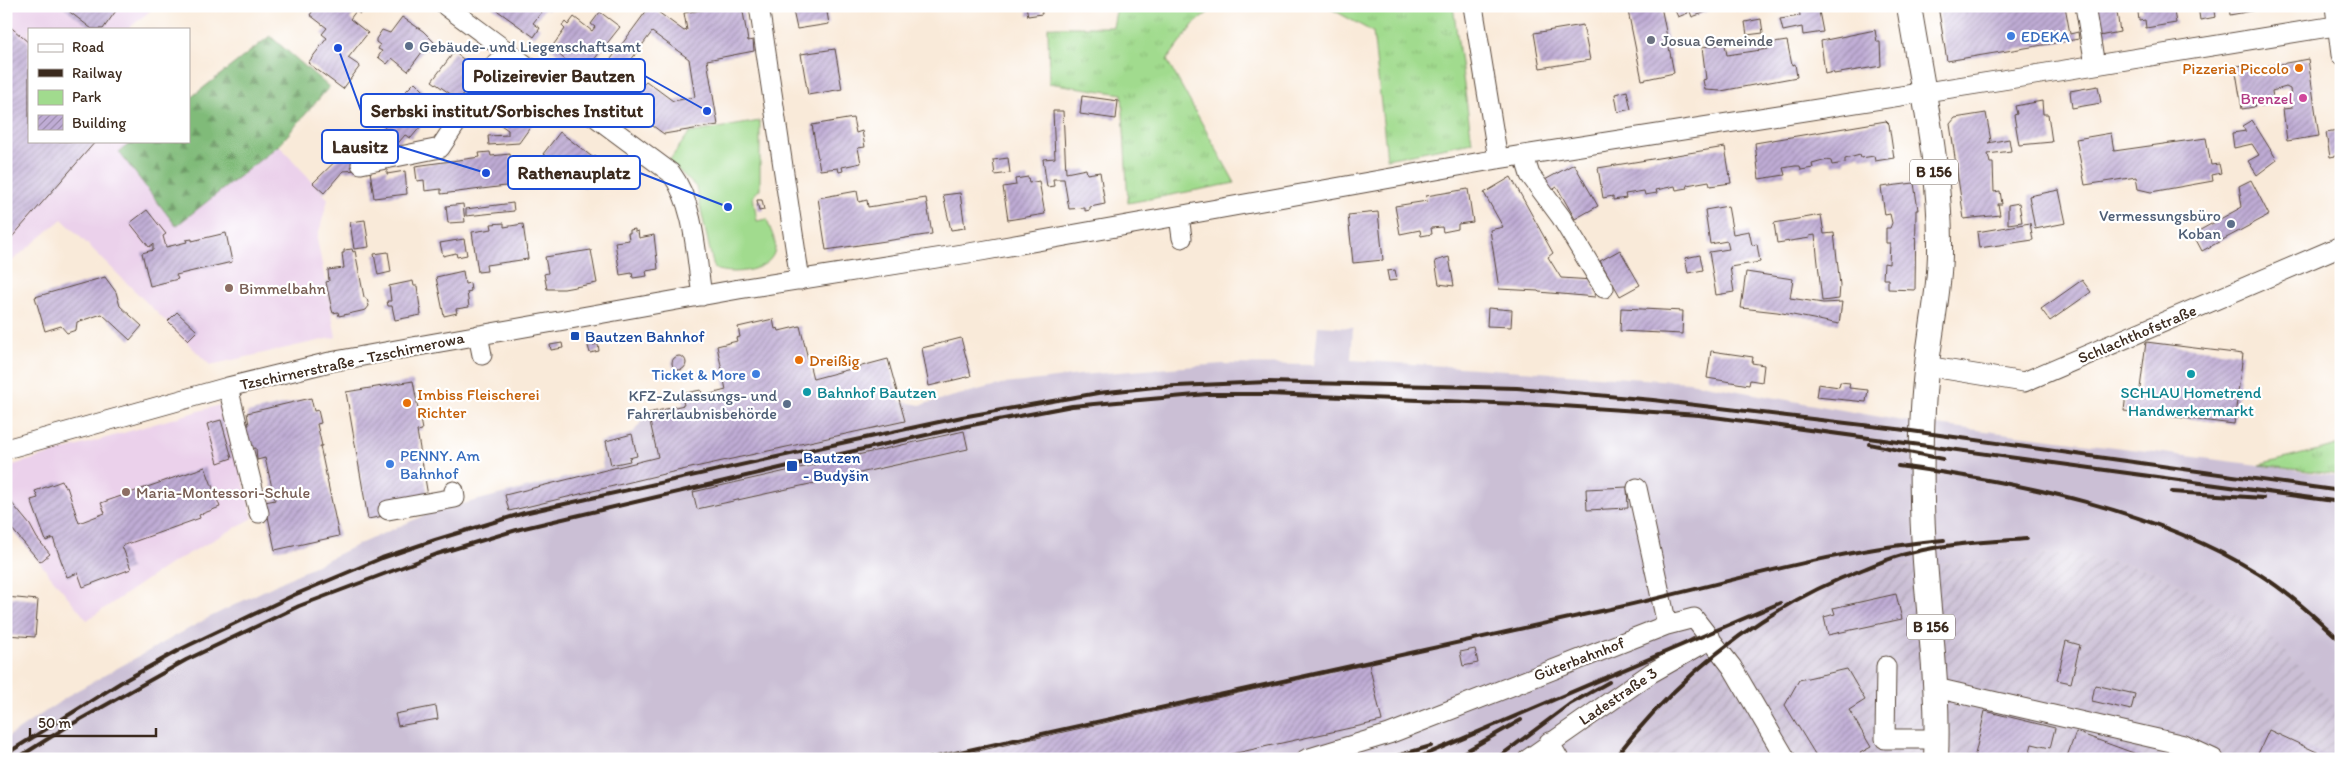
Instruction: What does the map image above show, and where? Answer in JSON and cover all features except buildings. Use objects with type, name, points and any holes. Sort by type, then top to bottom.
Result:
[{"type":"main road","name":"B 156","points":[[1909,6],[1938,204],[1940,252],[1933,322],[1926,366],[1922,502],[1936,688],[1936,749]]},
{"type":"street","points":[[446,6],[670,173],[679,184],[688,203],[702,296]]},
{"type":"street","points":[[759,6],[783,154],[800,280]]},
{"type":"street","points":[[1472,6],[1498,159]]},
{"type":"street","points":[[2085,6],[2095,66]]},
{"type":"street","points":[[2335,6],[2339,25],[2341,55]]},
{"type":"street","name":"Tzschirnerstraße - Tzschirnerowa","points":[[6,449],[228,387],[330,362],[478,335],[702,296],[904,264],[1498,159],[2095,66],[2339,25]]},
{"type":"street","points":[[361,164],[440,148],[496,63],[510,55]]},
{"type":"street","points":[[1524,156],[1530,175],[1561,216],[1604,288]]},
{"type":"street","points":[[1179,216],[1182,238]]},
{"type":"street","name":"Schlachthofstraße","points":[[1926,366],[2024,382],[2341,246]]},
{"type":"street","points":[[478,335],[482,356]]},
{"type":"street","points":[[228,387],[259,513]]},
{"type":"street","points":[[1637,488],[1667,625]]},
{"type":"street","points":[[388,510],[456,498],[454,491]]},
{"type":"street","name":"Güterbahnhof","points":[[1306,759],[1389,734],[1667,625],[1694,618],[1732,667],[1786,759]]},
{"type":"street","name":"Ladestraße 3","points":[[1528,759],[1549,742],[1651,673],[1711,639]]},
{"type":"street","points":[[1886,666],[1885,739],[1936,749]]},
{"type":"street","points":[[1936,688],[2214,759]]},
{"type":"street","points":[[1549,742],[1559,759]]},
{"type":"shaded area","name":"Bimmelbahn","points":[[6,6],[156,6],[129,28],[28,28],[28,142],[132,142],[119,152],[176,226],[279,145],[328,199],[317,239],[336,337],[210,365],[62,219],[6,266]]},
{"type":"shaded area","points":[[800,326],[813,379],[888,359],[898,401],[920,405],[997,385],[1080,375],[1222,364],[1314,365],[1318,326],[1353,328],[1351,360],[1689,382],[1897,420],[2341,477],[2341,712],[2262,627],[2152,570],[2070,553],[2038,555],[2036,559],[1896,566],[1829,589],[1771,618],[1698,676],[1665,710],[1626,759],[6,759],[6,738],[76,691],[208,618],[357,545],[432,512],[603,468],[599,442],[632,434],[648,413],[684,405],[681,394],[701,390],[703,395],[726,390],[717,346],[737,341],[736,338],[778,328],[779,331]]},
{"type":"shaded area","name":"Maria-Montessori-Schule","points":[[223,404],[253,518],[170,564],[87,620],[6,522],[6,467]]},
{"type":"shaded area","points":[[2070,553],[2152,570],[2263,627],[2341,712],[2341,759],[1626,759],[1665,710],[1698,676],[1771,618],[1829,589],[1896,566],[2036,559],[2038,555]]},
{"type":"green space","points":[[1117,6],[1216,6],[1193,25],[1167,60],[1235,183],[1128,203],[1122,94],[1049,83],[1048,27],[1113,27]]},
{"type":"green space","points":[[1326,6],[1453,6],[1472,142],[1387,159],[1373,32]]},
{"type":"green space","points":[[270,36],[329,87],[279,145],[176,226],[119,152],[132,142],[190,142],[190,98]]},
{"type":"green space","points":[[760,121],[760,189],[753,196],[757,221],[767,219],[774,238],[775,249],[767,262],[751,270],[732,272],[715,269],[696,187],[669,161],[689,133]]},
{"type":"green space","points":[[2341,444],[2341,475],[2260,465]]},
{"type":"railway","points":[[6,754],[120,683],[181,649],[294,595],[382,558],[435,540],[524,513],[962,417],[1098,393],[1155,387],[1267,382],[1517,388],[1653,400],[1897,429],[2341,491]]},
{"type":"railway","points":[[16,759],[65,728],[186,660],[299,606],[437,554],[520,529],[827,457],[967,426],[1072,406],[1207,394],[1268,394],[1547,405],[1699,415],[2341,502]]},
{"type":"railway","points":[[1869,444],[1943,459]]},
{"type":"railway","points":[[1898,466],[1990,480],[2038,490],[2131,515],[2176,532],[2219,551],[2270,581],[2312,614],[2341,641]]},
{"type":"railway","points":[[2172,492],[2263,498]]},
{"type":"railway","points":[[1614,759],[1640,728],[1695,672],[1758,623],[1792,603],[1827,585],[1904,554],[1953,545],[2027,539]]},
{"type":"railway","points":[[928,759],[1601,611],[1772,570],[1858,552],[1944,540]]},
{"type":"railway","points":[[1415,759],[1780,603]]},
{"type":"railway","points":[[1496,759],[1570,704],[1609,682]]},
{"type":"railway","points":[[1452,759],[1521,720]]},
{"type":"railway","points":[[1387,759],[1431,746]]},
{"type":"place","name":"EDEKA","points":[[2011,36]]},
{"type":"place","name":"Josua Gemeinde","points":[[1651,40]]},
{"type":"place","name":"Gebäude- und Liegenschaftsamt","points":[[409,46]]},
{"type":"place","name":"Serbski institut/Sorbisches Institut","points":[[338,48]]},
{"type":"place","name":"Pizzeria Piccolo","points":[[2299,68]]},
{"type":"place","name":"Brenzel","points":[[2303,98]]},
{"type":"place","name":"Polizeirevier Bautzen","points":[[707,111]]},
{"type":"place","name":"Lausitz","points":[[486,173]]},
{"type":"place","name":"Rathenauplatz","points":[[728,207]]},
{"type":"place","name":"Vermessungsbüro Koban","points":[[2231,224]]},
{"type":"place","name":"Bimmelbahn","points":[[229,288]]},
{"type":"place","name":"Bautzen Bahnhof","points":[[575,336]]},
{"type":"place","name":"Dreißig","points":[[799,360]]},
{"type":"place","name":"Ticket & More","points":[[756,374]]},
{"type":"place","name":"SCHLAU Hometrend Handwerkermarkt","points":[[2191,374]]},
{"type":"place","name":"Bahnhof Bautzen","points":[[807,392]]},
{"type":"place","name":"Imbiss Fleischerei Richter","points":[[407,403]]},
{"type":"place","name":"KFZ-Zulassungs- und Fahrerlaubnisbehörde","points":[[787,404]]},
{"type":"place","name":"PENNY. Am Bahnhof","points":[[390,464]]},
{"type":"place","name":"Bautzen - Budyšin","points":[[792,466]]},
{"type":"place","name":"Maria-Montessori-Schule","points":[[126,492]]}]
